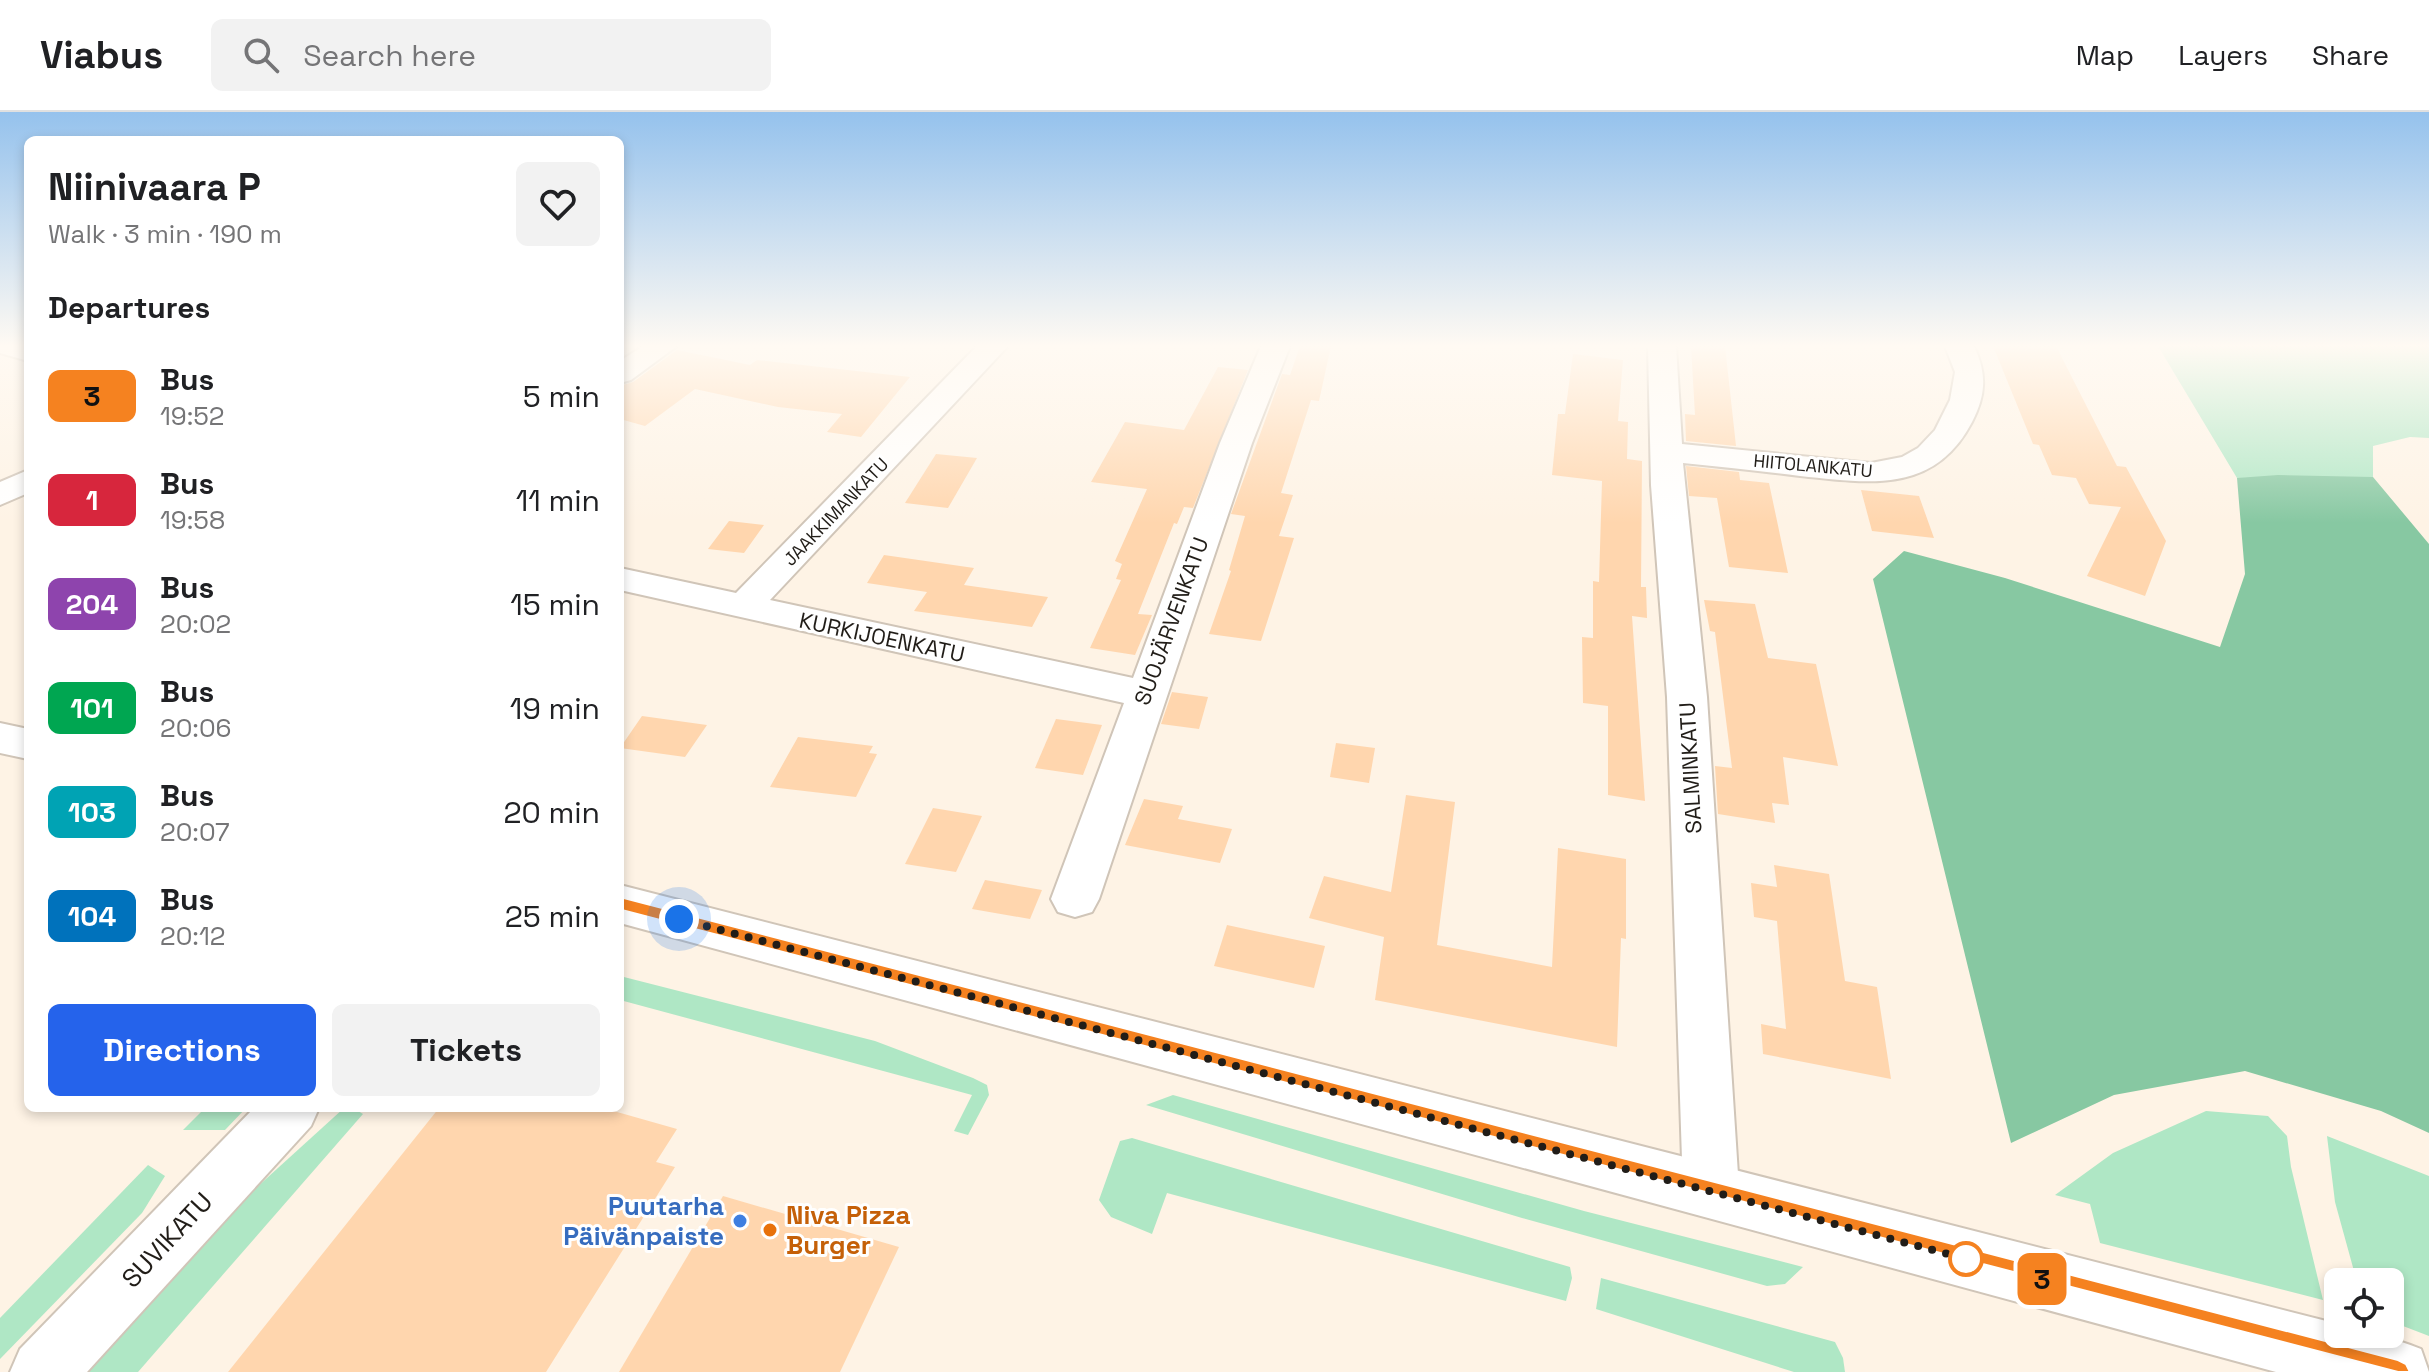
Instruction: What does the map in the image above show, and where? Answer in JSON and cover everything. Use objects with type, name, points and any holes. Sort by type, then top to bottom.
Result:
[{"type":"main road","points":[[0,738],[24,743]]},
{"type":"main road","points":[[624,905],[2398,1372]]},
{"type":"main road","name":"SUVIKATU","points":[[43,1372],[287,1112]]},
{"type":"street","name":"JAAKKIMANKATU","points":[[743,607],[937,405]]},
{"type":"street","name":"SUOJÄRVENKATU","points":[[1075,899],[1145,694],[1252,405]]},
{"type":"street","name":"SALMINKATU","points":[[1665,405],[1687,697],[1711,1190]]},
{"type":"street","name":"HIITOLANKATU","points":[[1667,452],[1871,473],[1900,469],[1922,461],[1940,447],[1963,405]]},
{"type":"street","points":[[0,495],[24,482]]},
{"type":"street","name":"KURKIJOENKATU","points":[[624,580],[1145,694]]},
{"type":"green space","points":[[2193,405],[2429,405],[2429,438],[2410,437],[2373,446],[2373,477],[2237,478]]},
{"type":"green space","points":[[2278,475],[2373,477],[2429,544],[2429,1133],[2381,1111],[2245,1071],[2114,1095],[2011,1143],[1873,579],[1904,551],[2005,578],[2220,647],[2245,574],[2237,478]]},
{"type":"green space","points":[[624,977],[875,1041],[973,1078],[987,1085],[989,1095],[968,1135],[954,1131],[972,1095],[624,1001]]},
{"type":"green space","points":[[1173,1095],[1584,1211],[1803,1267],[1785,1284],[1767,1286],[1522,1218],[1146,1105]]},
{"type":"green space","points":[[2206,1111],[2268,1116],[2287,1136],[2291,1167],[2323,1300],[2100,1243],[2090,1204],[2055,1195],[2113,1153]]},
{"type":"green space","points":[[201,1112],[242,1112],[225,1130],[183,1130]]},
{"type":"green space","points":[[340,1112],[363,1114],[138,1372],[78,1372],[169,1267]]},
{"type":"green space","points":[[2327,1136],[2429,1176],[2429,1336],[2404,1326],[2404,1268],[2353,1268],[2335,1202]]},
{"type":"green space","points":[[1132,1138],[1570,1267],[1572,1278],[1566,1301],[1167,1193],[1152,1234],[1111,1217],[1099,1200],[1120,1141]]},
{"type":"green space","points":[[148,1165],[165,1176],[142,1213],[0,1359],[0,1318]]},
{"type":"green space","points":[[1601,1278],[1835,1342],[1843,1358],[1845,1372],[1794,1372],[1596,1309]]},
{"type":"building","points":[[624,405],[674,405],[645,426],[624,420]]},
{"type":"building","points":[[768,405],[887,405],[861,437],[827,432],[842,414]]},
{"type":"building","points":[[1198,405],[1234,405],[1193,508],[1184,507],[1177,524],[1174,523],[1138,614],[1152,615],[1135,655],[1090,648],[1121,580],[1116,579],[1122,564],[1115,561],[1147,489],[1091,482],[1125,422],[1184,430]]},
{"type":"building","points":[[1271,405],[1309,405],[1281,493],[1293,495],[1279,536],[1294,538],[1261,641],[1209,634],[1231,571],[1245,516],[1231,514]]},
{"type":"building","points":[[1566,405],[1619,405],[1618,421],[1628,422],[1627,459],[1642,461],[1641,587],[1646,587],[1647,618],[1632,616],[1645,801],[1608,795],[1608,706],[1583,703],[1582,637],[1593,638],[1593,581],[1599,582],[1602,481],[1552,475],[1558,414],[1565,414]]},
{"type":"building","points":[[1694,405],[1731,405],[1736,446],[1686,441],[1685,414],[1695,415]]},
{"type":"building","points":[[2017,405],[2086,405],[2117,466],[2126,467],[2166,541],[2145,596],[2087,576],[2121,507],[2089,504],[2076,478],[2052,475],[2039,445],[2033,444]]},
{"type":"building","points":[[936,454],[977,458],[948,508],[905,503]]},
{"type":"building","points":[[1686,466],[1739,472],[1740,480],[1769,483],[1788,573],[1729,567],[1717,498],[1689,496]]},
{"type":"building","points":[[1861,490],[1919,496],[1934,538],[1872,531]]},
{"type":"building","points":[[729,521],[764,525],[744,553],[708,549]]},
{"type":"building","points":[[884,555],[974,568],[964,585],[1048,597],[1032,627],[914,611],[927,592],[867,583]]},
{"type":"building","points":[[1704,600],[1755,604],[1768,658],[1816,664],[1838,766],[1783,757],[1789,805],[1772,803],[1775,823],[1718,814],[1715,766],[1732,768],[1715,632],[1710,631]]},
{"type":"building","points":[[1172,692],[1208,697],[1199,729],[1161,724]]},
{"type":"building","points":[[642,716],[707,725],[685,757],[624,749],[624,742]]},
{"type":"building","points":[[1056,719],[1102,725],[1083,775],[1035,768]]},
{"type":"building","points":[[798,737],[873,746],[869,753],[877,754],[856,797],[770,787]]},
{"type":"building","points":[[1336,743],[1375,748],[1369,783],[1330,777]]},
{"type":"building","points":[[1406,795],[1455,802],[1437,945],[1552,967],[1558,848],[1626,859],[1626,939],[1621,938],[1617,1047],[1375,1000],[1384,937],[1309,918],[1324,876],[1391,892]]},
{"type":"building","points":[[1144,799],[1183,806],[1178,819],[1232,829],[1220,863],[1125,845]]},
{"type":"building","points":[[933,808],[982,816],[956,872],[905,864]]},
{"type":"building","points":[[1774,865],[1829,874],[1845,981],[1877,987],[1891,1079],[1763,1054],[1761,1024],[1786,1029],[1777,921],[1754,917],[1751,883],[1777,887]]},
{"type":"building","points":[[985,880],[1042,890],[1030,919],[972,909]]},
{"type":"building","points":[[1227,925],[1325,946],[1314,988],[1214,966]]},
{"type":"building","points":[[436,1112],[617,1112],[677,1129],[656,1162],[675,1167],[546,1372],[228,1372]]},
{"type":"building","points":[[723,1196],[899,1247],[840,1372],[619,1372]]},
{"type":"bus line","name":"3","points":[[624,905],[2398,1372]]},
{"type":"place","name":"Puutarha Päivänpaiste","points":[[740,1221]]},
{"type":"place","name":"Niva Pizza Burger","points":[[770,1230]]},
{"type":"route","points":[[679,919],[1971,1260],[1966,1259]]}]
